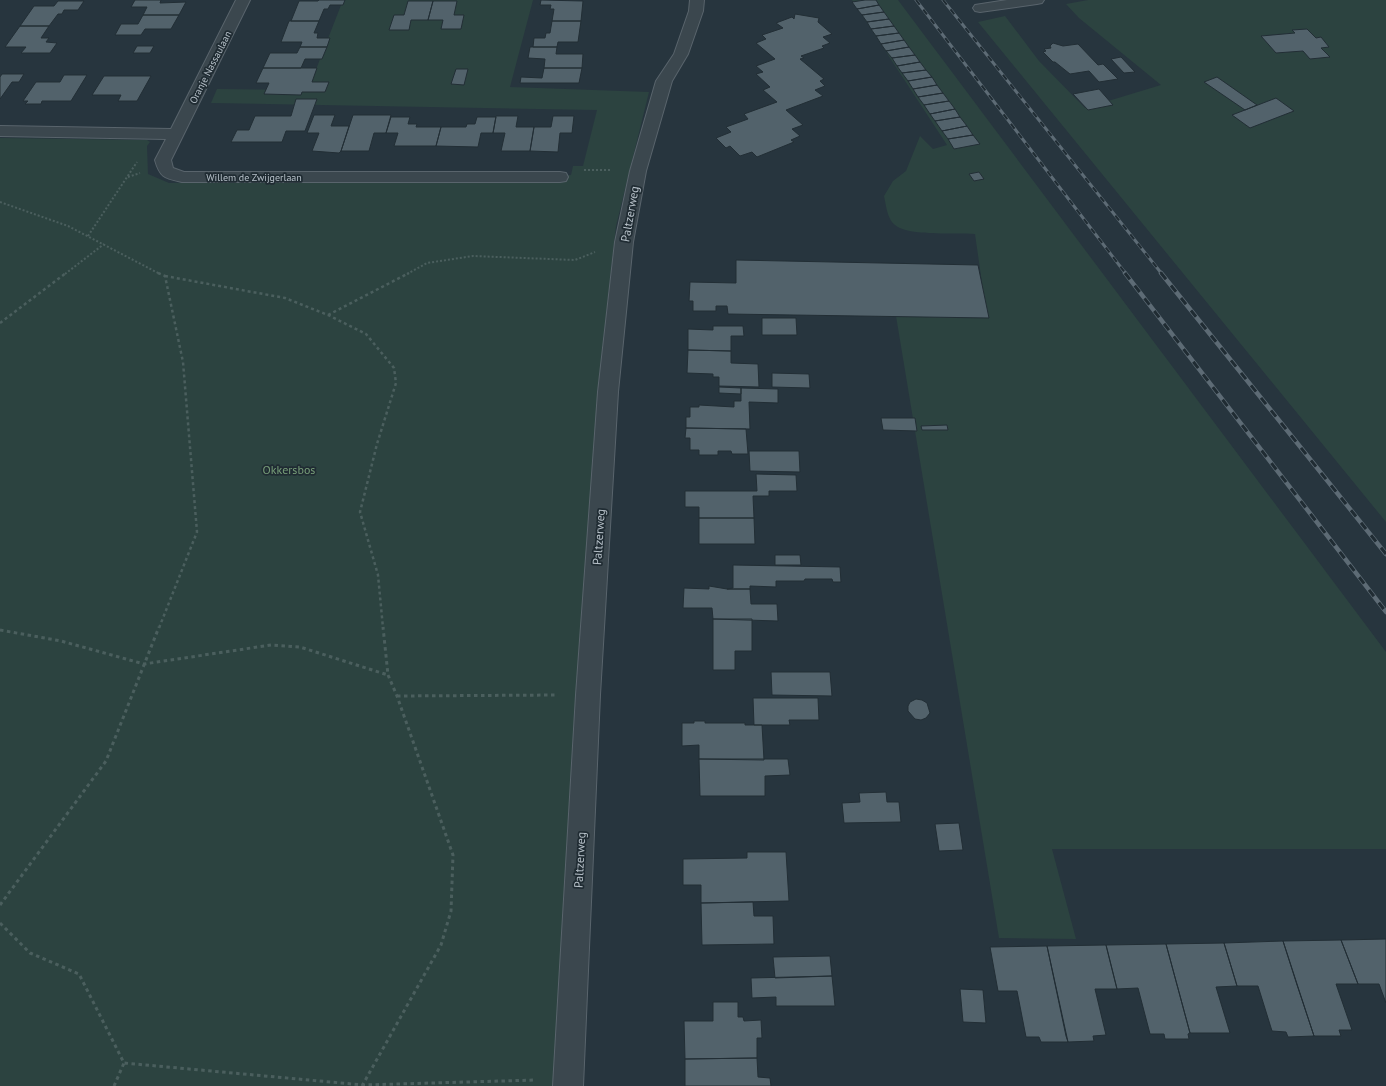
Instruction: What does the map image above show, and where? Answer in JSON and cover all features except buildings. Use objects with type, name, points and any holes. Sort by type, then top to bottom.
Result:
[{"type":"street","name":"Oranje Nassaulaan","points":[[176,134],[243,0]]},
{"type":"street","name":"Paltzerweg","points":[[568,1083],[588,695],[608,392],[624,242],[638,171],[664,81],[681,54],[696,11],[697,0]]},
{"type":"street","points":[[980,8],[1038,0]]},
{"type":"street","points":[[0,131],[176,134]]},
{"type":"street","name":"Willem de Zwijgerlaan","points":[[176,134],[163,160],[166,171],[182,177],[560,177]]},
{"type":"path","points":[[88,236],[127,178],[154,134]]},
{"type":"path","points":[[560,177],[561,170],[638,171]]},
{"type":"path","points":[[0,202],[68,226],[165,276],[286,298],[328,315],[366,334],[394,368],[396,383],[377,444],[360,512],[378,575],[388,675],[397,696],[453,855],[451,911],[441,945],[362,1085]]},
{"type":"path","points":[[328,315],[427,263],[473,256],[575,260],[624,242]]},
{"type":"path","points":[[0,323],[104,244]]},
{"type":"path","points":[[0,905],[106,761],[197,532],[183,362],[165,276]]},
{"type":"path","points":[[0,630],[61,641],[144,664],[271,645],[300,647],[388,675]]},
{"type":"path","points":[[397,696],[588,695]]},
{"type":"path","points":[[0,924],[30,953],[79,974],[124,1063]]},
{"type":"path","points":[[124,1063],[362,1085],[568,1083]]},
{"type":"path","points":[[114,1086],[124,1063]]},
{"type":"green space","name":"Okkersbos","points":[[343,0],[533,0],[510,87],[649,92],[616,226],[598,388],[582,707],[558,1086],[0,1086],[0,138],[147,140],[150,142],[147,146],[148,174],[169,183],[571,175],[573,166],[583,166],[597,110],[211,103],[217,89],[308,90]]},
{"type":"green space","points":[[852,0],[898,0],[1386,652],[1386,849],[1052,849],[1076,939],[999,938],[895,310],[986,311],[975,234],[921,233],[902,229],[895,225],[890,219],[884,196],[893,181],[906,171],[920,136],[933,149],[947,145]]},
{"type":"green space","points":[[1088,0],[1386,0],[1386,522],[978,22],[1005,16],[1039,61],[1085,108],[1161,85],[1079,18],[1066,4]]},
{"type":"railway","points":[[916,0],[1126,274]]},
{"type":"railway","points":[[943,0],[1162,274]]},
{"type":"railway","points":[[1125,273],[1386,612]]},
{"type":"railway","points":[[1161,273],[1386,554]]}]
